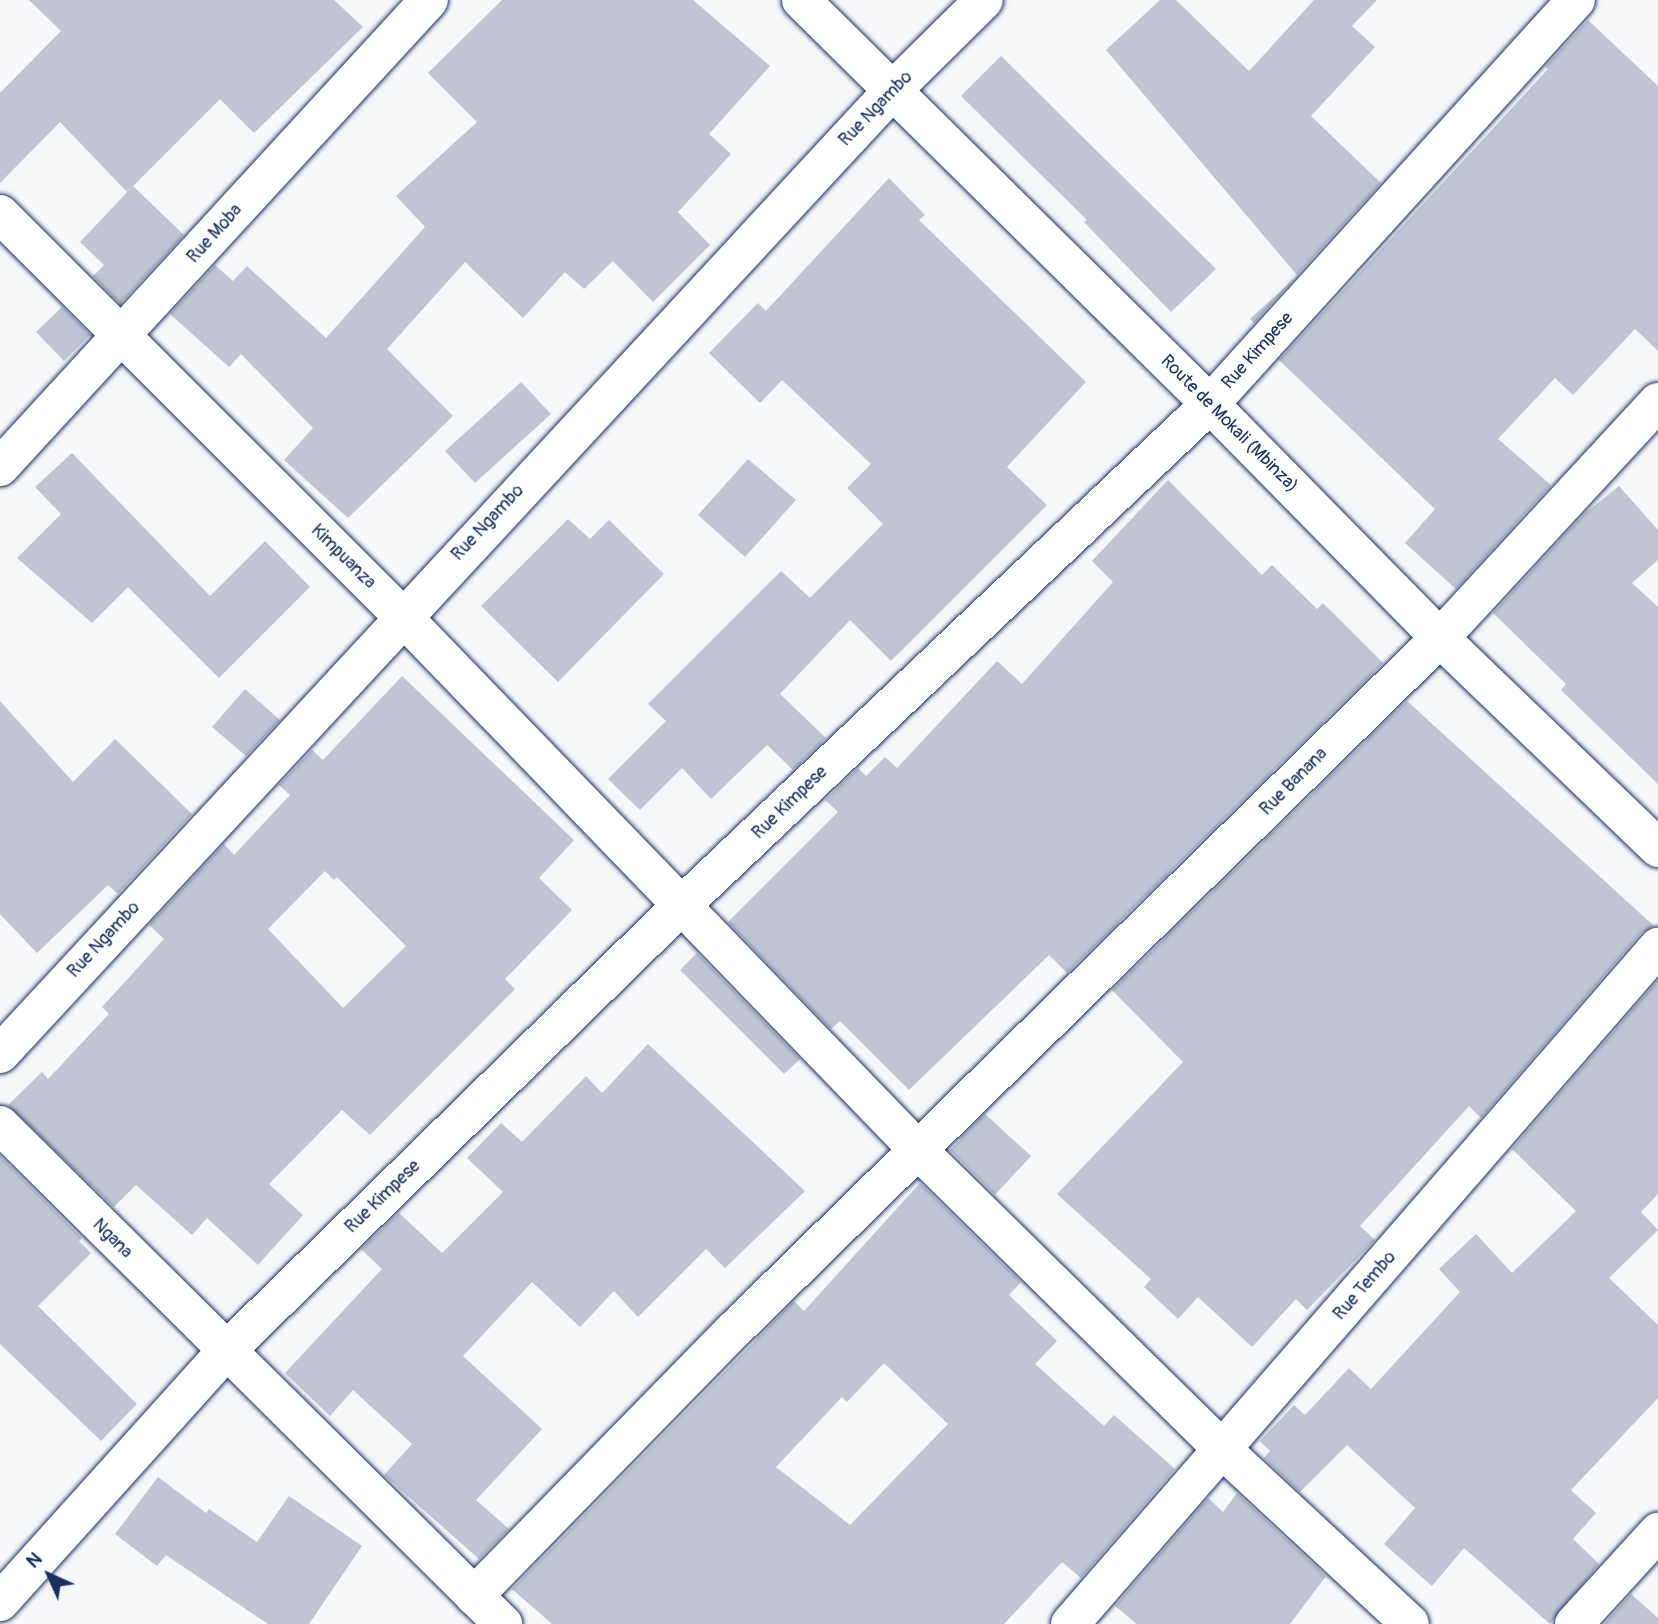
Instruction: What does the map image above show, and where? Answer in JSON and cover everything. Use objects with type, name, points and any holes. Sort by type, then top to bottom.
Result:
[{"type":"street","name":"Rue Moba","points":[[0,467],[429,0]]},
{"type":"street","name":"Route de Mokali (Mbinza)","points":[[801,0],[1210,404],[1440,638],[1658,848]]},
{"type":"street","name":"Rue Ngambo","points":[[0,1054],[402,616],[892,91],[984,0]]},
{"type":"street","name":"Rue Kimpese","points":[[0,1602],[224,1353],[681,906],[1210,404],[1576,0]]},
{"type":"street","name":"Kimpuanza","points":[[0,214],[402,616],[920,1152],[1223,1450],[1410,1624]]},
{"type":"street","name":"Rue Banana","points":[[490,1615],[734,1330],[920,1152],[1440,638],[1658,402]]},
{"type":"street","name":"Rue Tembo","points":[[1070,1624],[1658,947]]},
{"type":"street","name":"Ngana","points":[[0,1125],[224,1353],[490,1615]]},
{"type":"street","points":[[1574,1624],[1658,1532]]},
{"type":"building","points":[[29,0],[334,0],[363,27],[254,133],[220,99],[127,192],[60,122],[0,183],[0,93],[61,31]]},
{"type":"building","points":[[502,0],[693,0],[770,66],[709,134],[731,154],[678,212],[710,245],[653,302],[613,261],[584,289],[565,272],[523,318],[465,262],[387,349],[453,416],[348,518],[284,460],[313,428],[241,354],[229,367],[170,314],[215,265],[233,281],[247,266],[326,338],[425,227],[396,196],[477,122],[428,73]]},
{"type":"building","points":[[1160,0],[1176,0],[1249,71],[1314,0],[1377,0],[1352,26],[1375,47],[1311,116],[1381,183],[1297,275],[1106,50]]},
{"type":"building","points":[[1588,20],[1658,86],[1658,351],[1635,329],[1573,395],[1555,378],[1498,439],[1551,485],[1456,589],[1405,543],[1435,509],[1279,360],[1548,69],[1545,67]]},
{"type":"building","points":[[1001,56],[1216,269],[1171,312],[1084,222],[1087,220],[961,96]]},
{"type":"building","points":[[889,178],[925,215],[919,220],[1086,382],[1007,467],[1047,505],[891,661],[850,620],[780,694],[826,738],[793,770],[767,745],[711,799],[682,768],[640,810],[608,779],[666,721],[648,704],[781,571],[810,598],[883,524],[847,488],[871,464],[782,380],[760,403],[709,353],[758,303],[766,311]]},
{"type":"building","points":[[133,186],[184,235],[120,304],[93,276],[104,265],[80,242]]},
{"type":"building","points":[[1297,276],[1254,323],[1250,319]]},
{"type":"building","points":[[62,307],[90,335],[64,361],[36,332]]},
{"type":"building","points":[[521,382],[551,414],[475,483],[445,451]]},
{"type":"building","points":[[72,453],[210,596],[265,541],[310,587],[219,678],[128,587],[92,623],[17,558],[61,514],[35,487]]},
{"type":"building","points":[[748,459],[796,500],[745,557],[698,515]]},
{"type":"building","points":[[1168,480],[1262,575],[1272,565],[1317,609],[1323,603],[1383,663],[1067,973],[1049,955],[909,1090],[840,1021],[831,1029],[728,922],[838,812],[825,800],[858,768],[866,776],[885,757],[897,768],[997,661],[1022,684],[1113,582],[1092,561]]},
{"type":"building","points":[[1619,486],[1658,530],[1658,560],[1632,583],[1658,607],[1658,784],[1561,690],[1566,684],[1493,613],[1584,514]]},
{"type":"building","points":[[568,519],[590,539],[609,520],[664,574],[558,682],[481,606]]},
{"type":"building","points":[[402,676],[574,840],[539,878],[572,910],[505,979],[515,989],[370,1135],[342,1110],[269,1184],[303,1215],[258,1265],[207,1218],[192,1235],[136,1185],[114,1207],[8,1105],[42,1072],[48,1079],[109,1014],[102,1007],[164,939],[149,925],[224,844],[234,855],[290,795],[279,785],[312,750],[323,760]],"holes":[[[325,871],[334,880],[337,877],[406,946],[343,1008],[268,929]]]},
{"type":"building","points":[[245,689],[280,720],[246,756],[212,727]]},
{"type":"building","points":[[0,701],[73,782],[115,739],[192,814],[118,894],[108,885],[37,953],[0,914]]},
{"type":"building","points":[[1407,701],[1654,926],[1641,933],[1481,1118],[1469,1106],[1360,1226],[1375,1240],[1307,1310],[1296,1299],[1252,1347],[1198,1297],[1178,1319],[1144,1287],[1151,1279],[1057,1194],[1183,1062],[1112,990]]},
{"type":"building","points":[[697,953],[800,1059],[784,1074],[680,970]]},
{"type":"building","points":[[1658,980],[1658,1194],[1641,1212],[1658,1230],[1609,1278],[1658,1325],[1658,1398],[1571,1490],[1596,1513],[1573,1539],[1599,1564],[1550,1624],[1464,1548],[1432,1586],[1384,1544],[1415,1508],[1347,1445],[1300,1492],[1264,1458],[1270,1451],[1260,1441],[1294,1405],[1305,1415],[1349,1368],[1371,1389],[1460,1292],[1439,1269],[1476,1234],[1512,1273],[1576,1211],[1512,1149]]},
{"type":"building","points":[[648,1044],[805,1191],[725,1268],[706,1249],[638,1317],[614,1291],[580,1327],[532,1282],[463,1356],[542,1429],[476,1500],[509,1529],[479,1559],[384,1475],[412,1444],[353,1390],[330,1416],[285,1373],[382,1269],[361,1249],[399,1213],[442,1253],[503,1192],[467,1158],[501,1123],[522,1142],[586,1076],[602,1093]]},
{"type":"building","points":[[985,1114],[1031,1156],[995,1195],[950,1150]]},
{"type":"building","points":[[0,1156],[82,1238],[79,1241],[91,1253],[38,1306],[137,1404],[101,1441],[0,1344]]},
{"type":"building","points":[[920,1183],[1021,1282],[1009,1295],[1057,1341],[1035,1364],[1104,1426],[1114,1415],[1175,1469],[1081,1578],[1062,1562],[1004,1624],[552,1624],[512,1589],[794,1301],[804,1311]],"holes":[[[884,1363],[948,1424],[850,1525],[776,1467],[842,1397],[847,1402]]]},
{"type":"building","points":[[158,1477],[206,1513],[209,1509],[257,1542],[289,1496],[362,1546],[309,1624],[268,1624],[166,1555],[157,1566],[115,1534]]},
{"type":"building","points":[[1237,1493],[1326,1576],[1290,1624],[1137,1624],[1115,1606],[1208,1498],[1223,1512]]},
{"type":"building","points":[[1631,1594],[1658,1618],[1658,1624],[1604,1624]]}]
